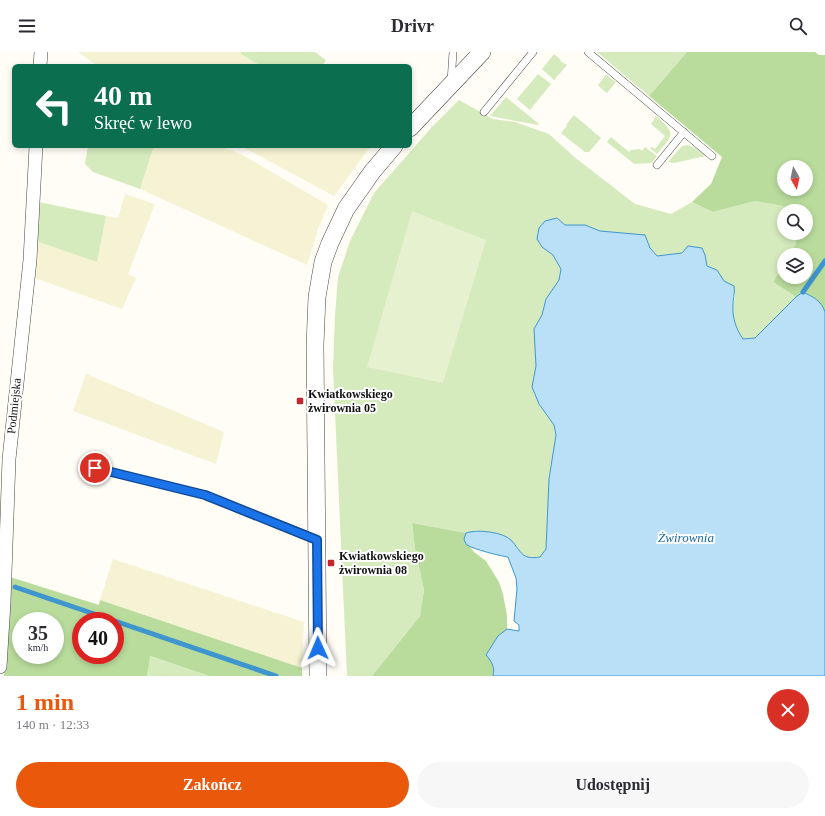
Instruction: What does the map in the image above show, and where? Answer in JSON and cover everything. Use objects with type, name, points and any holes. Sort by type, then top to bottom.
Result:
[{"type":"street","points":[[40,64],[41,52]]},
{"type":"street","points":[[412,126],[482,52]]},
{"type":"street","name":"Podmiejska","points":[[0,667],[9,459],[30,260],[36,148]]},
{"type":"street","points":[[318,676],[315,346],[317,297],[323,262],[346,209],[372,172],[392,148]]},
{"type":"lane","points":[[450,84],[453,52]]},
{"type":"lane","points":[[484,112],[533,52]]},
{"type":"lane","points":[[588,52],[712,156]]},
{"type":"lane","points":[[657,165],[684,132]]},
{"type":"lane","points":[[95,468],[205,495],[317,540]]},
{"type":"shaded area","points":[[78,52],[241,52],[241,54],[258,64],[95,64]]},
{"type":"shaded area","points":[[153,148],[224,148],[243,155],[328,205],[318,229],[307,265],[140,189]]},
{"type":"shaded area","points":[[245,148],[370,148],[334,196]]},
{"type":"shaded area","points":[[125,194],[155,204],[128,274],[136,278],[122,309],[32,277],[36,241],[97,261],[106,216],[118,218]]},
{"type":"shaded area","points":[[86,374],[224,432],[216,464],[73,411]]},
{"type":"shaded area","points":[[113,559],[304,622],[302,668],[100,600]]},
{"type":"green space","points":[[241,52],[315,52],[326,60],[323,64],[258,64],[241,54]]},
{"type":"green space","points":[[597,52],[687,52],[649,96]]},
{"type":"green space","points":[[687,52],[815,52],[819,55],[825,55],[825,312],[819,302],[811,296],[803,292],[796,297],[773,282],[777,275],[777,284],[813,284],[813,248],[793,248],[796,244],[796,240],[813,240],[813,204],[777,205],[755,201],[713,212],[692,202],[711,184],[722,157],[649,96]]},
{"type":"green space","points":[[554,54],[561,60],[560,61],[567,65],[554,80],[542,69]]},
{"type":"green space","points":[[538,74],[551,84],[530,110],[517,99]]},
{"type":"green space","points":[[606,75],[616,82],[607,93],[598,85]]},
{"type":"green space","points":[[506,97],[539,124],[490,116]]},
{"type":"green space","points":[[459,100],[493,119],[515,122],[549,134],[573,156],[635,204],[671,214],[692,202],[713,212],[755,201],[777,205],[777,240],[796,240],[796,244],[793,248],[777,248],[777,275],[773,282],[796,297],[755,339],[743,339],[738,331],[734,319],[733,306],[735,294],[716,271],[707,266],[705,255],[682,253],[657,256],[650,248],[645,235],[600,231],[585,225],[565,225],[542,247],[553,255],[561,269],[559,280],[546,299],[542,315],[534,329],[536,366],[532,387],[539,404],[554,425],[556,435],[549,479],[546,549],[540,557],[534,558],[525,556],[511,540],[496,533],[477,531],[466,533],[412,523],[415,549],[424,590],[420,616],[372,676],[347,676],[333,368],[338,277],[350,241],[374,193],[432,127]]},
{"type":"green space","points":[[574,115],[601,138],[589,152],[585,152],[561,133]]},
{"type":"green space","points":[[656,116],[670,131],[667,143],[657,154],[650,148],[652,147],[655,149],[665,136],[651,124]]},
{"type":"green space","points":[[611,137],[629,152],[631,150],[640,149],[642,151],[645,147],[657,156],[652,163],[634,164],[607,142]]},
{"type":"green space","points":[[687,145],[696,148],[706,156],[674,163],[668,162],[682,146]]},
{"type":"green space","points":[[88,148],[153,148],[140,189],[93,172],[85,164]]},
{"type":"green space","points":[[39,202],[106,216],[97,262],[36,241]]},
{"type":"green space","points":[[412,211],[486,240],[443,383],[367,367]]},
{"type":"green space","points":[[412,523],[466,533],[464,539],[474,552],[486,561],[499,582],[507,616],[507,629],[498,636],[487,655],[493,665],[493,676],[372,676],[420,616],[424,590],[415,549]]},
{"type":"green space","points":[[10,577],[99,605],[100,600],[302,668],[302,676],[209,676],[150,656],[147,676],[4,676]]},
{"type":"green space","points":[[149,656],[209,676],[147,676]]},
{"type":"water","name":"Żwirownia","points":[[557,218],[565,225],[585,225],[600,231],[645,235],[650,248],[657,256],[682,253],[688,246],[702,248],[707,266],[717,270],[724,281],[734,286],[734,318],[736,327],[743,339],[755,338],[796,297],[803,292],[816,299],[823,308],[825,312],[825,676],[493,676],[494,670],[486,655],[498,636],[507,629],[519,631],[519,625],[514,621],[517,589],[516,578],[508,557],[470,547],[464,539],[466,533],[471,532],[483,531],[496,533],[511,540],[525,556],[534,558],[540,557],[546,549],[549,479],[556,435],[554,425],[539,404],[532,387],[536,366],[534,329],[542,315],[546,299],[559,280],[561,269],[553,255],[542,247],[537,239],[539,228],[545,221]]},
{"type":"waterway","points":[[803,292],[825,261]]},
{"type":"waterway","points":[[15,587],[276,676]]},
{"type":"place","name":"Kwiatkowskiego żwirownia 05","points":[[300,401]]},
{"type":"place","name":"Kwiatkowskiego żwirownia 08","points":[[331,563]]},
{"type":"route","points":[[95,468],[205,495],[317,540],[318,648]]}]
